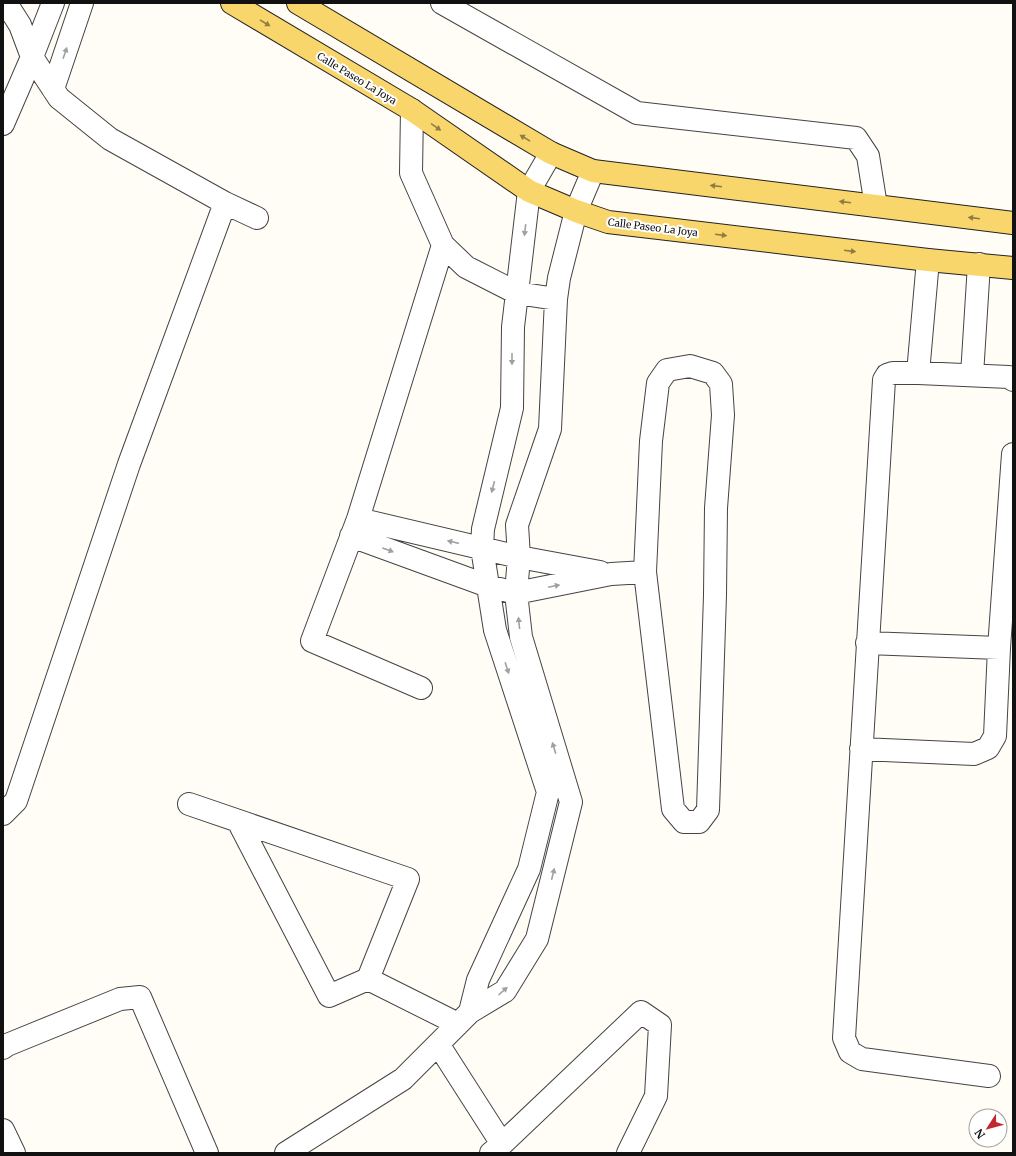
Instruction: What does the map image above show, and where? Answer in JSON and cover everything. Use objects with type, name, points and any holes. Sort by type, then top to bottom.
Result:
[{"type":"main road","name":"Calle Paseo La Joya","points":[[232,3],[412,110],[529,191],[576,211],[608,222],[928,260],[1013,268]]},
{"type":"main road","points":[[298,3],[551,153],[593,171],[1013,223]]},
{"type":"street","points":[[6,3],[20,25],[32,57],[59,98],[110,139],[225,203],[257,218]]},
{"type":"street","points":[[3,124],[32,57],[53,3]]},
{"type":"street","points":[[53,90],[82,3]]},
{"type":"street","points":[[442,3],[637,113],[856,138],[868,156],[876,206]]},
{"type":"street","points":[[412,110],[411,173],[443,245],[466,267],[517,293],[556,299]]},
{"type":"street","points":[[464,1018],[478,980],[529,869],[548,792],[495,630],[482,548],[483,529],[512,408],[513,327],[529,191],[551,153]]},
{"type":"street","points":[[287,1153],[403,1079],[464,1018],[505,991],[537,939],[571,802],[521,637],[516,594],[519,557],[517,525],[550,429],[556,299],[559,278],[576,211],[593,171]]},
{"type":"street","points":[[3,814],[16,801],[129,464],[225,203]]},
{"type":"street","points":[[421,688],[312,641],[354,528],[443,245]]},
{"type":"street","points":[[918,373],[928,260]]},
{"type":"street","points":[[972,374],[979,264]]},
{"type":"street","points":[[690,366],[713,373],[721,384],[723,415],[716,508],[715,603],[708,810],[699,822],[684,822],[673,809],[645,572],[651,441],[658,383],[667,370],[690,366]]},
{"type":"street","points":[[989,1076],[862,1059],[850,1052],[844,1038],[884,380],[887,375],[893,373],[918,373],[972,374],[1009,377],[1013,380]]},
{"type":"street","points":[[862,749],[974,754],[988,748],[995,736],[999,648],[1013,454]]},
{"type":"street","points":[[354,528],[482,548],[519,557],[611,574]]},
{"type":"street","points":[[354,528],[488,586],[516,594],[611,574],[645,572]]},
{"type":"street","points":[[867,643],[999,648]]},
{"type":"street","points":[[548,792],[571,802]]},
{"type":"street","points":[[189,804],[238,821],[408,880],[368,978],[329,996],[238,821]]},
{"type":"street","points":[[368,978],[464,1018]]},
{"type":"street","points":[[3,1048],[7,1045],[120,999],[140,996],[207,1153]]},
{"type":"street","points":[[438,1044],[497,1149],[640,1012],[660,1026],[656,1096],[628,1153]]},
{"type":"street","points":[[3,1130],[14,1153]]}]
